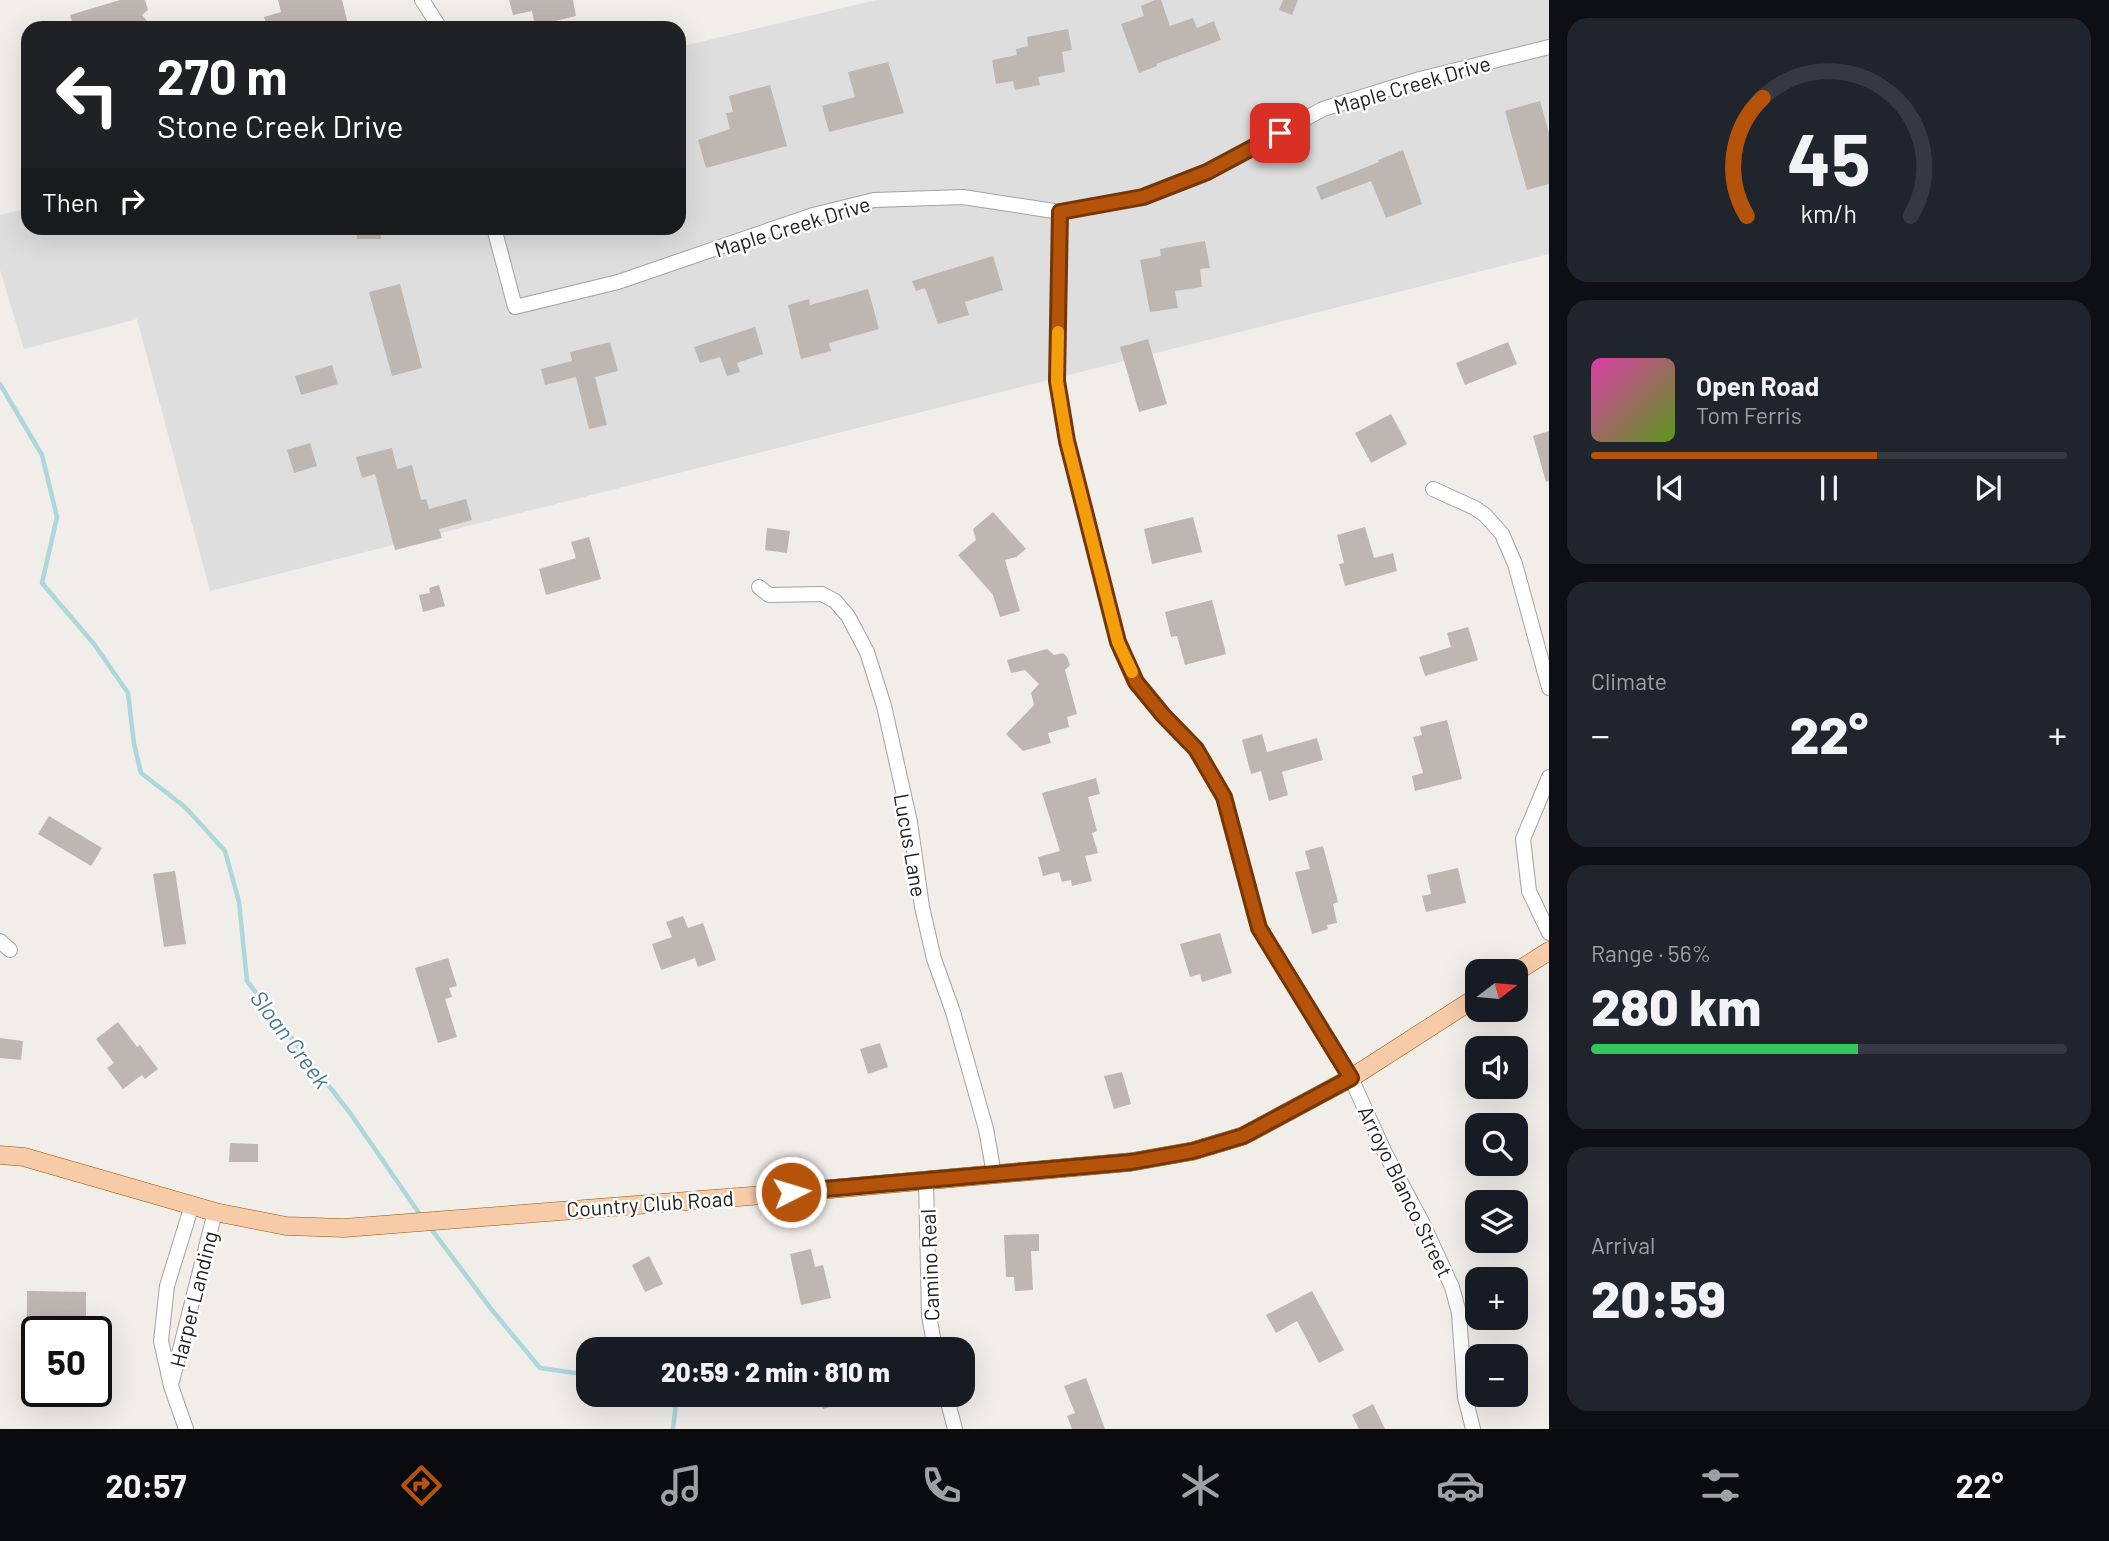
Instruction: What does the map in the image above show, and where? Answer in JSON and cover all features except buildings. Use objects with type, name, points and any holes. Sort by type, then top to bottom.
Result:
[{"type":"main road","points":[[1528,964],[1549,951]]},
{"type":"main road","name":"Country Club Road","points":[[0,1154],[24,1157],[215,1212],[286,1226],[344,1228],[1131,1162],[1193,1151],[1243,1136],[1351,1078],[1465,1005]]},
{"type":"street","points":[[422,0],[436,21]]},
{"type":"street","name":"Maple Creek Drive","points":[[496,235],[514,307],[618,282],[813,215],[874,200],[963,197],[1060,212],[1143,197],[1156,192],[1207,172],[1324,109],[1420,79],[1549,47]]},
{"type":"street","name":"Arroyo Blanco Street","points":[[1060,212],[1057,381],[1067,441],[1118,642],[1136,682],[1196,749],[1224,797],[1259,928],[1351,1078],[1384,1152],[1422,1222],[1452,1287],[1460,1313],[1465,1396],[1473,1429]]},
{"type":"street","points":[[1433,489],[1475,508],[1503,534],[1516,564],[1549,688]]},
{"type":"street","name":"Lucus Lane","points":[[759,587],[769,595],[822,594],[835,601],[848,617],[867,652],[884,706],[910,822],[922,907],[934,959],[953,1012],[986,1129],[994,1174]]},
{"type":"street","points":[[1549,777],[1523,839],[1529,891],[1549,933]]},
{"type":"street","name":"Camino Real","points":[[926,1180],[929,1315],[933,1337]]},
{"type":"street","name":"Harper Landing","points":[[186,1429],[171,1385],[161,1340],[167,1286],[192,1205]]},
{"type":"street","name":"Harper Landing","points":[[171,1385],[215,1212]]},
{"type":"street","points":[[949,1407],[955,1429]]},
{"type":"shaded area","points":[[876,0],[1549,0],[1549,254],[210,591],[137,319],[24,349],[0,270],[0,215],[21,210],[21,235],[686,235],[686,45]]},
{"type":"waterway","name":"Sloan Creek","points":[[0,384],[42,455],[57,517],[42,583],[94,644],[128,693],[134,744],[141,773],[185,807],[225,851],[239,902],[247,981],[350,1113],[421,1216]]},
{"type":"waterway","name":"Sloan Creek","points":[[429,1226],[540,1368],[576,1373]]},
{"type":"waterway","name":"Sloan Creek","points":[[673,1429],[676,1407]]},
{"type":"slow traffic","points":[[1058,332],[1057,381],[1067,441],[1118,642],[1132,672]]},
{"type":"route","points":[[791,1192],[1131,1162],[1193,1151],[1243,1136],[1351,1078],[1259,928],[1224,797],[1196,749],[1136,682],[1118,642],[1067,441],[1057,381],[1060,212],[1143,197],[1207,172],[1280,133]]}]
